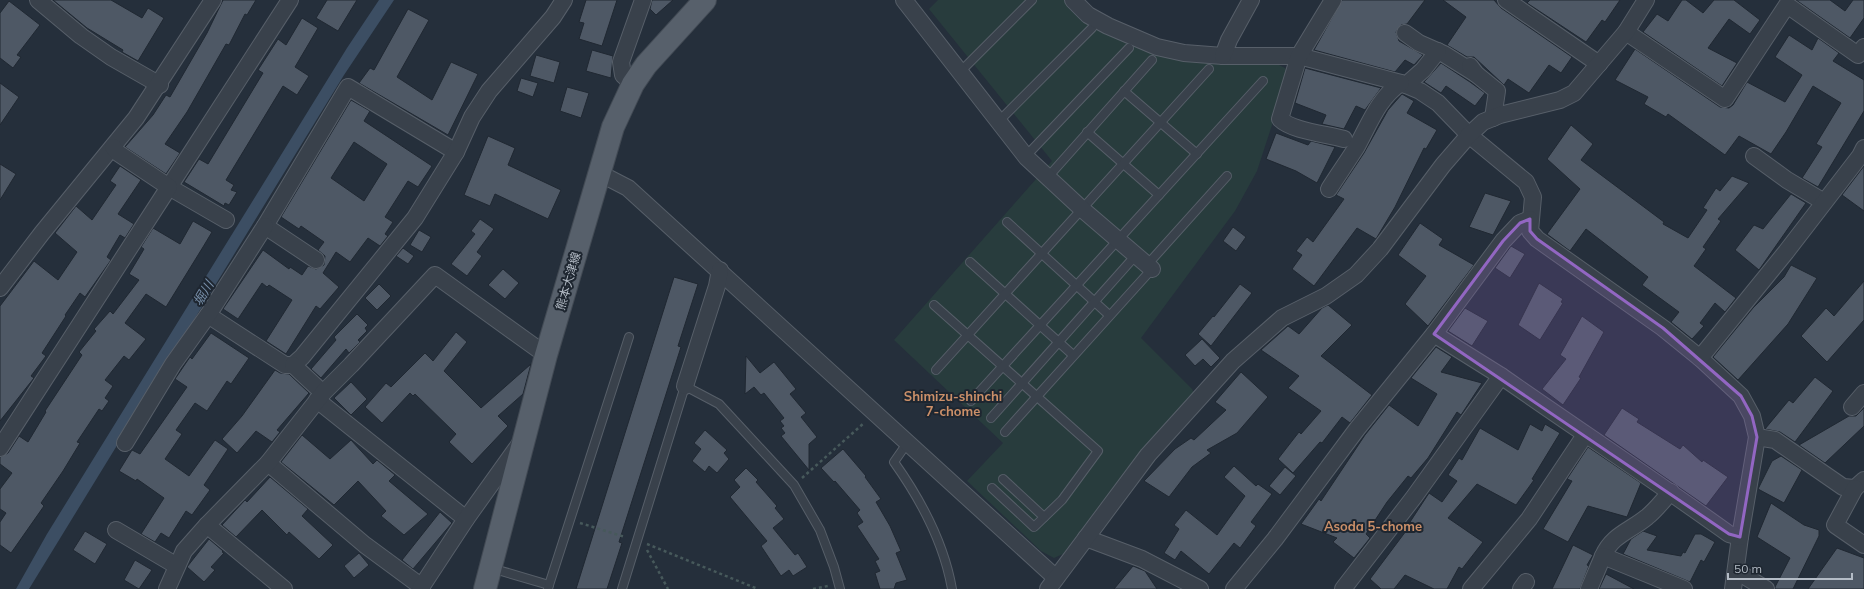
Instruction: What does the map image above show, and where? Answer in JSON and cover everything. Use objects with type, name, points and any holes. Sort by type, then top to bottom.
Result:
[{"type":"main road","name":"熊本大津線","points":[[485,589],[546,355],[613,127],[633,84],[646,65],[705,0]]},
{"type":"street","points":[[38,0],[81,36],[111,57],[160,85]]},
{"type":"street","points":[[0,288],[42,233],[136,118],[160,85],[214,0]]},
{"type":"street","points":[[0,448],[290,0]]},
{"type":"street","points":[[208,315],[285,365],[293,365],[302,357],[415,218],[456,152],[472,117],[489,91],[553,17],[564,0]]},
{"type":"street","points":[[633,84],[623,75],[621,62],[643,0]]},
{"type":"street","points":[[904,0],[1026,156],[1082,210],[1145,263]]},
{"type":"street","points":[[1073,0],[1088,15],[1108,26],[1157,48],[1184,53],[1223,56],[1299,56],[1403,84],[1438,103],[1469,135],[1526,182],[1533,197],[1530,231],[1537,239],[1662,328],[1700,358],[1741,396],[1752,416],[1757,437],[1733,589]]},
{"type":"street","points":[[1223,56],[1229,40],[1251,0]]},
{"type":"street","points":[[1333,0],[1299,56],[1280,113],[1280,119],[1283,123],[1344,139]]},
{"type":"street","points":[[1506,0],[1599,64]]},
{"type":"street","points":[[599,173],[628,188],[720,270],[908,442],[1052,583],[1148,456],[1233,362],[1282,318],[1326,296],[1356,275],[1380,249],[1443,165],[1469,135],[1483,122],[1560,100],[1574,93],[1626,32],[1644,1]]},
{"type":"street","points":[[1626,32],[1725,100],[1783,3],[1858,55],[1864,47]]},
{"type":"street","points":[[1405,33],[1419,43],[1473,69],[1497,91],[1493,118]]},
{"type":"street","points":[[1329,189],[1345,166],[1383,99],[1392,88],[1403,84],[1423,70],[1438,51]]},
{"type":"street","points":[[125,443],[172,364],[208,315],[265,226],[348,87],[456,152]]},
{"type":"street","points":[[113,147],[118,153],[169,187],[226,220]]},
{"type":"street","points":[[1700,358],[1824,202],[1864,148]]},
{"type":"street","points":[[1754,156],[1787,180],[1824,202]]},
{"type":"street","points":[[1234,589],[1275,539],[1357,429],[1434,334],[1502,241],[1520,223],[1530,219]]},
{"type":"street","points":[[265,226],[316,260]]},
{"type":"street","points":[[685,386],[720,270]]},
{"type":"street","points":[[167,589],[184,551],[207,525],[268,463],[320,396],[435,275],[546,355]]},
{"type":"street","points":[[1434,334],[1501,376],[1585,435],[1671,492],[1729,534],[1740,537]]},
{"type":"street","points":[[293,365],[320,396],[466,519]]},
{"type":"street","points":[[1343,589],[1414,497],[1501,376]]},
{"type":"street","points":[[1852,407],[1864,393]]},
{"type":"street","points":[[1471,589],[1529,519],[1585,435]]},
{"type":"street","points":[[1757,437],[1775,440],[1843,487],[1859,484]]},
{"type":"street","points":[[268,463],[365,545],[421,588],[466,519],[523,440]]},
{"type":"street","points":[[1859,484],[1835,525],[1864,545]]},
{"type":"street","points":[[1589,589],[1607,546],[1616,537],[1647,517],[1671,492]]},
{"type":"street","points":[[207,525],[284,589]]},
{"type":"street","points":[[116,530],[177,566]]},
{"type":"street","points":[[1086,538],[1142,559],[1200,589]]},
{"type":"street","points":[[1603,556],[1684,589]]},
{"type":"street","points":[[1736,571],[1766,589]]},
{"type":"lane","points":[[960,72],[1032,0]]},
{"type":"lane","points":[[999,122],[1092,28]]},
{"type":"lane","points":[[1026,156],[1129,48]]},
{"type":"lane","points":[[1048,177],[1152,60]]},
{"type":"lane","points":[[936,370],[1209,69]]},
{"type":"lane","points":[[971,402],[1002,366],[1263,81]]},
{"type":"lane","points":[[1124,91],[1197,154]]},
{"type":"lane","points":[[1087,132],[1159,195]]},
{"type":"lane","points":[[1005,432],[1109,316],[1145,263],[1227,176]]},
{"type":"lane","points":[[1008,222],[1109,316]]},
{"type":"lane","points":[[970,262],[1073,355]]},
{"type":"lane","points":[[991,418],[1094,302],[1145,263]]},
{"type":"lane","points":[[934,305],[1098,452],[1062,500],[1034,527],[992,488]]},
{"type":"lane","points":[[490,567],[549,587],[629,337]]},
{"type":"lane","points":[[622,589],[685,386],[719,404],[794,484],[820,530],[834,567],[840,589]]},
{"type":"lane","points":[[908,442],[894,462],[911,486],[935,533],[950,577],[952,589]]},
{"type":"lane","points":[[1003,479],[1044,517]]},
{"type":"path","points":[[794,484],[876,413]]},
{"type":"path","points":[[570,519],[637,540]]},
{"type":"path","points":[[668,589],[643,542],[758,589]]},
{"type":"highlighted area","points":[[1530,219],[1530,231],[1537,239],[1663,328],[1741,396],[1752,416],[1757,437],[1740,537],[1729,534],[1434,334],[1503,241],[1520,223]]},
{"type":"green space","points":[[938,0],[1066,0],[1083,17],[1154,55],[1224,64],[1279,65],[1285,68],[1289,73],[1257,171],[1235,211],[1141,338],[1192,389],[1194,393],[1132,462],[1063,554],[1054,558],[1041,551],[967,481],[1003,443],[894,340],[1052,161],[929,9]]},
{"type":"water","name":"堀川","points":[[379,0],[394,0],[344,75],[29,589],[16,589],[47,534],[347,48]]},
{"type":"building","points":[[53,0],[111,0],[142,18],[148,8],[164,18],[138,61],[87,28]]},
{"type":"building","points":[[223,0],[256,0],[247,15],[245,14],[229,45],[226,44],[187,112],[165,144],[180,153],[166,174],[125,147],[153,115],[166,95],[170,97],[207,33]]},
{"type":"building","points":[[327,0],[357,0],[338,31],[316,18]]},
{"type":"building","points":[[586,0],[617,0],[602,46],[579,39],[584,23],[579,22]]},
{"type":"building","points":[[652,0],[673,0],[656,15],[650,9]]},
{"type":"building","points":[[1342,0],[1425,0],[1407,24],[1401,25],[1396,32],[1399,41],[1423,55],[1414,65],[1405,60],[1395,72],[1314,50]]},
{"type":"building","points":[[1443,0],[1494,0],[1501,8],[1572,57],[1561,73],[1549,65],[1529,93],[1508,79],[1504,85],[1474,57],[1467,57],[1447,45],[1466,17]]},
{"type":"building","points":[[1530,0],[1620,0],[1605,22],[1602,20],[1586,42],[1527,3]]},
{"type":"building","points":[[1682,0],[1686,0],[1703,13],[1714,0],[1734,0],[1760,20],[1750,34],[1729,19],[1708,48],[1737,63],[1722,86],[1643,32],[1657,14],[1668,21]]},
{"type":"building","points":[[1796,0],[1830,0],[1845,11],[1853,0],[1864,0],[1864,18],[1850,38]]},
{"type":"building","points":[[9,1],[40,25],[17,55],[21,57],[13,68],[0,58],[0,13]]},
{"type":"building","points":[[408,9],[429,20],[397,77],[432,100],[451,62],[478,74],[448,135],[359,83],[370,68],[374,70]]},
{"type":"building","points":[[302,18],[318,28],[295,67],[309,76],[297,95],[283,86],[226,180],[234,185],[231,190],[237,192],[229,205],[225,203],[224,206],[184,182],[199,159],[208,164],[263,73],[258,70],[278,39],[286,45]]},
{"type":"building","points":[[1789,35],[1812,50],[1818,38],[1839,53],[1833,61],[1864,80],[1864,111],[1818,187],[1802,178],[1822,147],[1816,144],[1841,103],[1813,86],[1786,132],[1771,154],[1739,136],[1725,155],[1668,114],[1666,117],[1644,104],[1648,97],[1615,80],[1635,49],[1720,107],[1729,108],[1733,105],[1747,82],[1785,102],[1802,75],[1775,57]]},
{"type":"building","points":[[592,50],[613,56],[611,78],[586,71]]},
{"type":"building","points":[[536,55],[560,62],[554,83],[530,76]]},
{"type":"building","points":[[1441,63],[1485,93],[1475,106],[1446,86],[1441,93],[1424,82]]},
{"type":"building","points":[[1305,68],[1381,88],[1365,110],[1356,106],[1344,129],[1322,124],[1326,115],[1295,103]]},
{"type":"building","points":[[521,78],[538,83],[533,97],[517,91]]},
{"type":"building","points":[[0,83],[19,97],[0,125]]},
{"type":"building","points":[[567,87],[589,93],[581,118],[560,111]]},
{"type":"building","points":[[1402,94],[1414,101],[1407,113],[1437,130],[1426,149],[1424,148],[1395,207],[1376,239],[1357,228],[1314,286],[1292,269],[1302,255],[1296,251],[1307,237],[1313,242],[1344,199],[1336,195],[1364,153],[1388,110]]},
{"type":"building","points":[[351,100],[370,111],[364,121],[432,166],[418,187],[408,181],[385,217],[393,222],[385,234],[388,236],[380,246],[368,238],[350,262],[336,252],[323,273],[339,287],[320,309],[316,306],[286,354],[266,341],[292,300],[269,285],[267,287],[262,283],[238,319],[223,309],[263,250],[289,269],[290,267],[302,275],[308,266],[316,269],[324,265],[325,256],[318,250],[324,242],[301,226],[299,229],[281,217]],"holes":[[[354,142],[387,164],[364,201],[331,178]]]},
{"type":"building","points":[[1571,125],[1593,144],[1581,160],[1664,222],[1663,224],[1688,238],[1707,210],[1703,208],[1716,188],[1720,191],[1732,176],[1749,183],[1718,219],[1721,221],[1703,247],[1706,249],[1694,266],[1736,298],[1725,312],[1715,303],[1700,323],[1704,326],[1692,339],[1671,322],[1679,312],[1642,285],[1648,277],[1586,229],[1570,251],[1547,234],[1580,189],[1547,159]]},
{"type":"building","points":[[1276,133],[1308,145],[1311,141],[1335,147],[1317,183],[1296,171],[1266,159]]},
{"type":"building","points":[[488,136],[515,148],[508,165],[561,190],[548,219],[495,194],[490,206],[464,195]]},
{"type":"building","points":[[0,164],[16,174],[0,200]]},
{"type":"building","points":[[120,166],[141,180],[118,214],[134,224],[125,238],[120,235],[107,257],[111,260],[85,297],[80,293],[65,315],[66,316],[42,353],[46,356],[31,376],[34,378],[0,421],[0,306],[34,261],[58,280],[77,252],[55,233],[76,206],[92,220],[116,185],[110,181]]},
{"type":"building","points":[[1864,166],[1864,211],[1842,195]]},
{"type":"building","points":[[1485,193],[1511,201],[1493,235],[1469,227]]},
{"type":"building","points":[[1791,194],[1806,203],[1759,270],[1735,250],[1754,225],[1763,229]]},
{"type":"building","points":[[480,219],[494,229],[477,252],[482,256],[467,276],[451,264],[475,234],[471,231]]},
{"type":"building","points":[[193,221],[212,232],[166,307],[146,294],[125,323],[146,339],[129,360],[124,356],[105,380],[113,386],[105,398],[109,401],[102,411],[99,409],[77,442],[80,443],[41,503],[44,506],[11,553],[0,545],[0,522],[6,513],[0,509],[0,489],[12,473],[0,464],[0,457],[8,453],[19,436],[28,442],[46,412],[45,411],[82,355],[79,352],[96,331],[94,329],[110,311],[113,314],[139,280],[129,274],[144,249],[141,247],[153,228],[180,244]]},
{"type":"building","points":[[1420,223],[1443,239],[1439,245],[1474,265],[1428,326],[1405,304],[1426,276],[1398,255]]},
{"type":"building","points":[[1233,227],[1246,237],[1236,251],[1223,241]]},
{"type":"building","points":[[419,230],[431,237],[422,252],[410,245]]},
{"type":"building","points":[[1511,246],[1525,254],[1510,278],[1495,268]]},
{"type":"building","points":[[403,248],[414,256],[408,264],[396,256]]},
{"type":"building","points":[[1791,265],[1817,278],[1788,324],[1738,380],[1713,357],[1753,308],[1784,277]]},
{"type":"building","points":[[503,269],[519,283],[505,299],[488,285]]},
{"type":"building","points":[[674,277],[698,284],[678,346],[681,347],[619,542],[622,543],[607,589],[576,589]]},
{"type":"building","points":[[1864,281],[1864,320],[1827,362],[1801,336],[1826,308],[1834,316]]},
{"type":"building","points":[[1539,283],[1563,299],[1561,302],[1563,303],[1540,340],[1518,325]]},
{"type":"building","points":[[379,284],[391,296],[377,310],[365,298]]},
{"type":"building","points":[[1240,284],[1252,293],[1211,346],[1198,334],[1213,316],[1214,317]]},
{"type":"building","points":[[1328,305],[1352,325],[1321,356],[1372,395],[1350,423],[1342,417],[1322,443],[1320,442],[1293,473],[1278,459],[1299,432],[1301,434],[1321,411],[1288,388],[1299,376],[1261,350],[1288,326],[1299,334],[1322,308]]},
{"type":"building","points":[[1465,308],[1488,321],[1472,346],[1448,331]]},
{"type":"building","points":[[357,314],[368,325],[365,328],[367,331],[358,340],[360,342],[349,353],[346,349],[321,378],[311,369],[336,340],[334,337]]},
{"type":"building","points":[[1582,316],[1604,332],[1579,377],[1581,378],[1563,405],[1542,389],[1566,359],[1560,355]]},
{"type":"building","points":[[456,332],[467,342],[444,371],[481,408],[531,364],[523,394],[498,416],[508,426],[472,464],[449,442],[456,434],[415,394],[413,396],[410,393],[382,423],[365,407],[386,383],[391,387],[425,353],[433,361]]},
{"type":"building","points":[[211,333],[249,358],[231,384],[227,381],[207,411],[195,403],[176,430],[182,434],[165,459],[189,476],[215,440],[228,449],[204,485],[210,490],[192,515],[186,511],[169,538],[161,533],[155,542],[141,534],[164,498],[137,479],[136,481],[119,471],[132,450],[140,454],[187,387],[175,379],[190,357],[192,359]]},
{"type":"building","points":[[1202,339],[1220,358],[1211,367],[1203,359],[1195,366],[1185,355]]},
{"type":"building","points":[[1436,347],[1452,357],[1441,372],[1482,383],[1461,415],[1457,412],[1428,458],[1411,478],[1408,476],[1387,502],[1366,534],[1370,538],[1354,558],[1333,542],[1337,538],[1301,524],[1319,499],[1321,501],[1365,435],[1389,405],[1418,426],[1437,394],[1411,378]]},
{"type":"building","points":[[746,356],[760,373],[774,362],[796,389],[790,394],[806,413],[801,417],[817,437],[809,444],[809,470],[781,436],[785,433],[781,428],[784,426],[780,421],[784,418],[764,393],[761,395],[754,387],[745,394]]},
{"type":"building","points":[[275,370],[280,373],[289,374],[309,393],[277,430],[280,432],[272,442],[256,431],[237,453],[222,439],[242,416]]},
{"type":"building","points":[[1241,372],[1268,397],[1237,433],[1207,450],[1211,453],[1192,467],[1169,497],[1144,481],[1175,449],[1191,438],[1194,440],[1226,410],[1215,402]]},
{"type":"building","points":[[1815,377],[1833,391],[1795,442],[1780,432],[1765,429],[1789,400],[1793,403]]},
{"type":"building","points":[[351,382],[367,399],[351,415],[334,398]]},
{"type":"building","points":[[1622,408],[1639,419],[1637,422],[1680,449],[1683,445],[1702,462],[1703,460],[1728,477],[1706,506],[1604,435]]},
{"type":"building","points":[[1864,408],[1864,426],[1825,463],[1799,445],[1849,416],[1856,416]]},
{"type":"building","points":[[1530,424],[1542,431],[1545,424],[1560,433],[1532,479],[1534,480],[1516,505],[1477,484],[1448,518],[1483,542],[1462,569],[1459,567],[1447,589],[1434,589],[1405,575],[1394,589],[1381,589],[1370,579],[1412,523],[1410,522],[1429,493],[1442,502],[1457,481],[1448,475],[1459,458],[1462,460],[1480,428],[1518,450]]},
{"type":"building","points":[[705,430],[727,450],[724,453],[729,459],[717,473],[709,466],[705,472],[692,461],[701,449],[694,443]]},
{"type":"building","points":[[302,435],[330,459],[351,440],[373,464],[377,460],[395,475],[389,481],[428,514],[404,535],[381,516],[386,511],[358,481],[334,505],[281,462]]},
{"type":"building","points":[[1588,447],[1641,483],[1627,517],[1588,506],[1568,542],[1543,529],[1572,481],[1567,479]]},
{"type":"building","points":[[843,449],[866,476],[865,477],[881,499],[876,502],[890,526],[901,551],[896,553],[907,580],[896,583],[894,589],[880,589],[875,573],[880,571],[875,561],[879,559],[857,526],[863,522],[857,513],[860,510],[835,481],[834,482],[821,468]]},
{"type":"building","points":[[1781,456],[1802,470],[1784,503],[1758,489],[1772,461]]},
{"type":"building","points":[[1234,466],[1256,486],[1258,484],[1272,494],[1251,522],[1256,526],[1240,548],[1234,543],[1209,574],[1181,551],[1175,560],[1164,553],[1179,529],[1174,525],[1186,510],[1217,535],[1245,496],[1224,477]]},
{"type":"building","points":[[1285,467],[1296,476],[1280,495],[1269,486]]},
{"type":"building","points":[[746,468],[758,480],[756,482],[777,506],[775,508],[784,519],[773,528],[795,555],[798,553],[807,567],[793,576],[789,570],[781,576],[761,546],[767,541],[730,497],[740,487],[734,480]]},
{"type":"building","points":[[270,477],[308,509],[302,516],[333,545],[319,559],[289,532],[287,535],[262,510],[236,537],[222,525],[245,500],[247,502]]},
{"type":"building","points":[[1771,503],[1804,525],[1819,530],[1819,536],[1793,589],[1775,589],[1790,558],[1757,537]]},
{"type":"building","points":[[440,512],[452,523],[413,569],[402,560]]},
{"type":"building","points":[[85,531],[107,544],[95,564],[73,550]]},
{"type":"building","points":[[1643,531],[1657,536],[1647,550],[1681,556],[1683,552],[1685,553],[1695,534],[1701,534],[1715,542],[1704,562],[1701,560],[1690,582],[1623,554],[1631,539]]},
{"type":"building","points":[[209,539],[224,553],[211,567],[215,570],[204,582],[187,567]]},
{"type":"building","points":[[1573,545],[1593,555],[1587,565],[1589,566],[1580,589],[1552,589]]},
{"type":"building","points":[[1837,548],[1864,558],[1864,589],[1808,589]]},
{"type":"building","points":[[359,553],[369,565],[354,578],[344,566]]},
{"type":"building","points":[[135,560],[152,570],[139,589],[124,580]]},
{"type":"building","points":[[1133,566],[1145,571],[1157,589],[1114,589]]},
{"type":"building","points":[[1606,574],[1634,589],[1599,589]]},
{"type":"district","name":"Shimizu-shinchi 7-chome","points":[[953,404]]},
{"type":"district","name":"Asoda 5-chome","points":[[1373,526]]}]
